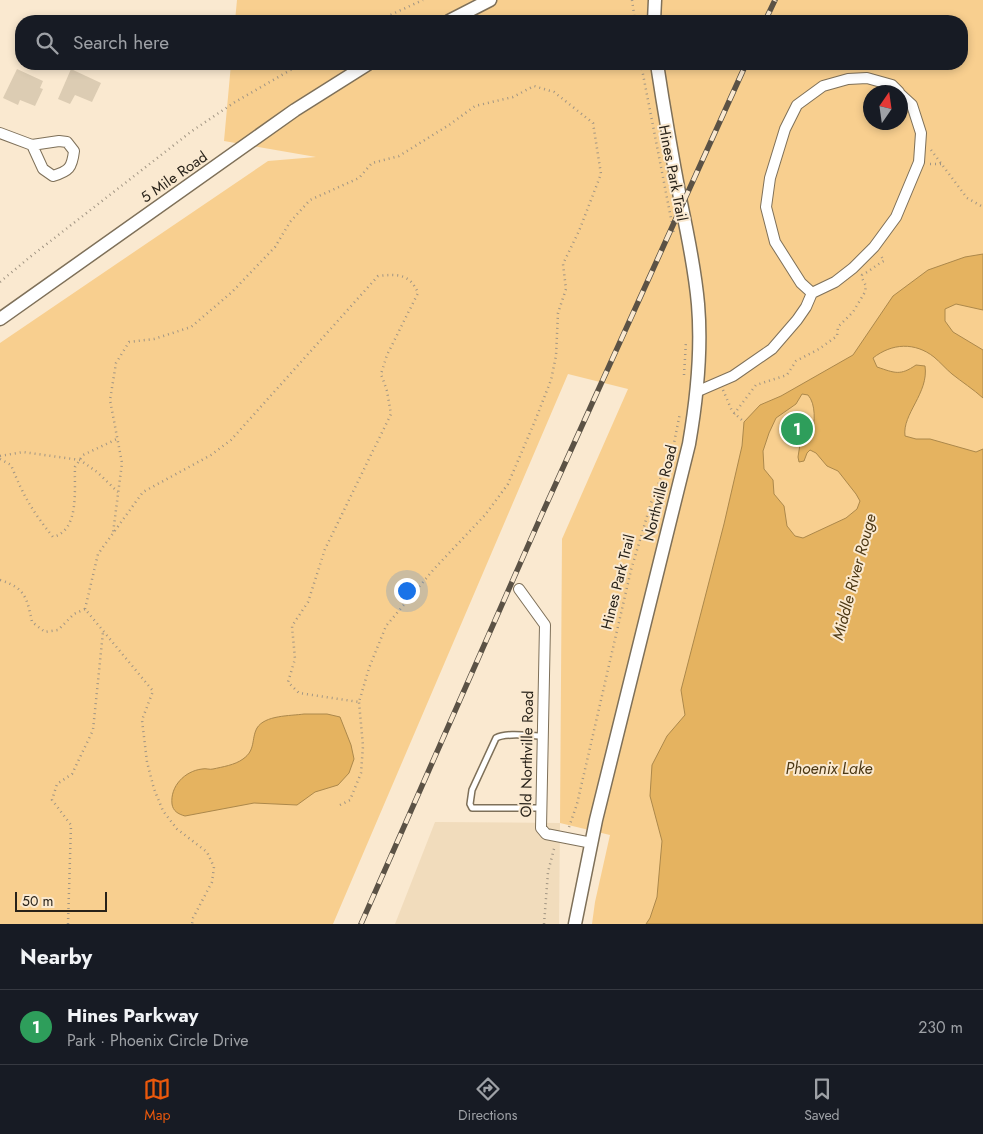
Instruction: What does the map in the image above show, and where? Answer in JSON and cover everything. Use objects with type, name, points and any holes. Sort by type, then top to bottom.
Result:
[{"type":"street","points":[[461,15],[490,0]]},
{"type":"street","points":[[654,15],[655,0]]},
{"type":"street","name":"5 Mile Road","points":[[0,319],[296,110],[359,70]]},
{"type":"street","name":"Northville Road","points":[[575,924],[596,820],[689,444],[696,392],[699,353],[698,303],[658,70]]},
{"type":"street","points":[[812,293],[801,283],[775,242],[766,207],[770,178],[785,129],[797,104],[822,86],[848,79],[867,78],[892,85]]},
{"type":"street","points":[[696,392],[733,376],[772,349],[797,320],[806,307],[812,293],[836,282],[853,268],[874,247],[896,217],[919,162],[921,133],[912,105],[908,101]]},
{"type":"street","points":[[0,133],[32,145]]},
{"type":"street","name":"Old Northville Road","points":[[519,589],[545,625],[541,828],[546,834],[592,843]]},
{"type":"lane","points":[[541,808],[472,808],[470,804],[472,790],[498,736],[543,736]]},
{"type":"path","points":[[390,15],[423,0]]},
{"type":"path","points":[[632,0],[634,15]]},
{"type":"path","points":[[0,282],[192,131],[235,102],[291,70]]},
{"type":"path","name":"Hines Park Trail","points":[[642,70],[675,241]]},
{"type":"path","points":[[113,533],[122,462],[110,400],[116,363],[129,342],[154,339],[191,327],[232,292],[275,247],[290,222],[310,200],[359,178],[372,163],[399,156],[449,125],[475,106],[513,97],[534,86],[554,92],[593,124],[601,174],[579,230],[563,264],[566,289],[558,313],[556,356],[551,380],[508,484],[485,515],[434,569],[386,626],[368,668],[359,702],[363,746],[361,773],[350,800],[340,805]]},
{"type":"path","points":[[920,146],[934,152],[967,198],[983,207]]},
{"type":"path","points":[[734,414],[756,385],[787,375],[796,361],[819,349],[837,336],[838,327],[853,312],[865,292],[866,286],[862,275],[884,261],[874,247]]},
{"type":"path","points":[[0,580],[11,584],[26,597],[32,622],[45,632],[58,630],[74,614],[84,609],[98,554],[144,492],[210,455],[231,440],[378,276],[398,274],[414,283],[418,293],[387,355],[381,374],[387,391],[391,414],[325,549],[308,602],[292,626],[295,659],[288,682],[299,693],[359,702]]},
{"type":"path","points":[[684,383],[686,336]]},
{"type":"path","points":[[720,382],[734,414],[744,422]]},
{"type":"path","name":"Hines Park Trail","points":[[544,924],[548,872],[554,846],[571,824],[631,570],[651,503],[674,443],[681,407]]},
{"type":"path","points":[[0,458],[11,465],[22,493],[35,516],[53,536],[62,534],[71,521],[76,467],[83,455],[117,439]]},
{"type":"path","points":[[0,458],[23,452],[80,460],[97,472],[118,492]]},
{"type":"path","points":[[84,609],[153,691],[142,720],[147,762],[154,789],[163,811],[177,829],[207,852],[214,867],[212,882],[193,918],[192,924]]},
{"type":"path","points":[[68,924],[71,825],[52,800],[57,784],[72,774],[93,730],[103,632]]},
{"type":"shaded area","points":[[237,0],[983,0],[983,924],[592,924],[610,835],[560,823],[562,539],[628,389],[568,374],[333,924],[0,924],[0,343],[268,161],[316,157],[224,141],[230,70],[968,70],[968,15],[236,15]]},
{"type":"shaded area","points":[[435,822],[560,823],[559,924],[395,924]]},
{"type":"water","name":"Phoenix Lake","points":[[983,254],[983,310],[956,304],[945,309],[945,321],[953,332],[983,350],[983,398],[934,357],[919,349],[904,346],[896,347],[888,349],[873,358],[877,367],[893,372],[906,371],[916,365],[925,366],[923,385],[907,420],[905,436],[916,439],[930,439],[976,452],[983,449],[983,924],[646,924],[657,897],[662,841],[650,796],[652,765],[667,736],[685,715],[681,690],[724,524],[742,446],[744,422],[760,405],[781,396],[853,355],[893,296],[928,270],[965,257]],"holes":[[[802,394],[808,395],[814,408],[814,424],[812,434],[807,437],[803,435],[801,438],[799,462],[804,461],[810,450],[816,453],[827,466],[838,471],[860,501],[857,509],[846,518],[803,538],[795,536],[787,526],[784,506],[774,494],[773,480],[764,469],[763,451],[776,418],[796,404]]]},
{"type":"water","points":[[304,714],[327,714],[340,717],[351,745],[354,759],[349,773],[338,785],[315,792],[297,805],[254,803],[185,816],[175,810],[172,804],[173,791],[185,776],[196,770],[228,766],[240,761],[250,752],[255,732],[261,724],[272,718]]},
{"type":"building","points":[[17,70],[43,81],[40,88],[43,89],[35,106],[20,100],[18,105],[3,98]]},
{"type":"building","points":[[71,70],[101,83],[92,102],[75,95],[70,104],[58,99]]},
{"type":"railway","points":[[768,15],[775,0]]},
{"type":"railway","points":[[361,924],[542,514],[743,70]]},
{"type":"place","name":"Hines Parkway","points":[[797,429]]},
{"type":"water label","name":"Middle River Rouge","points":[[854,577]]}]
